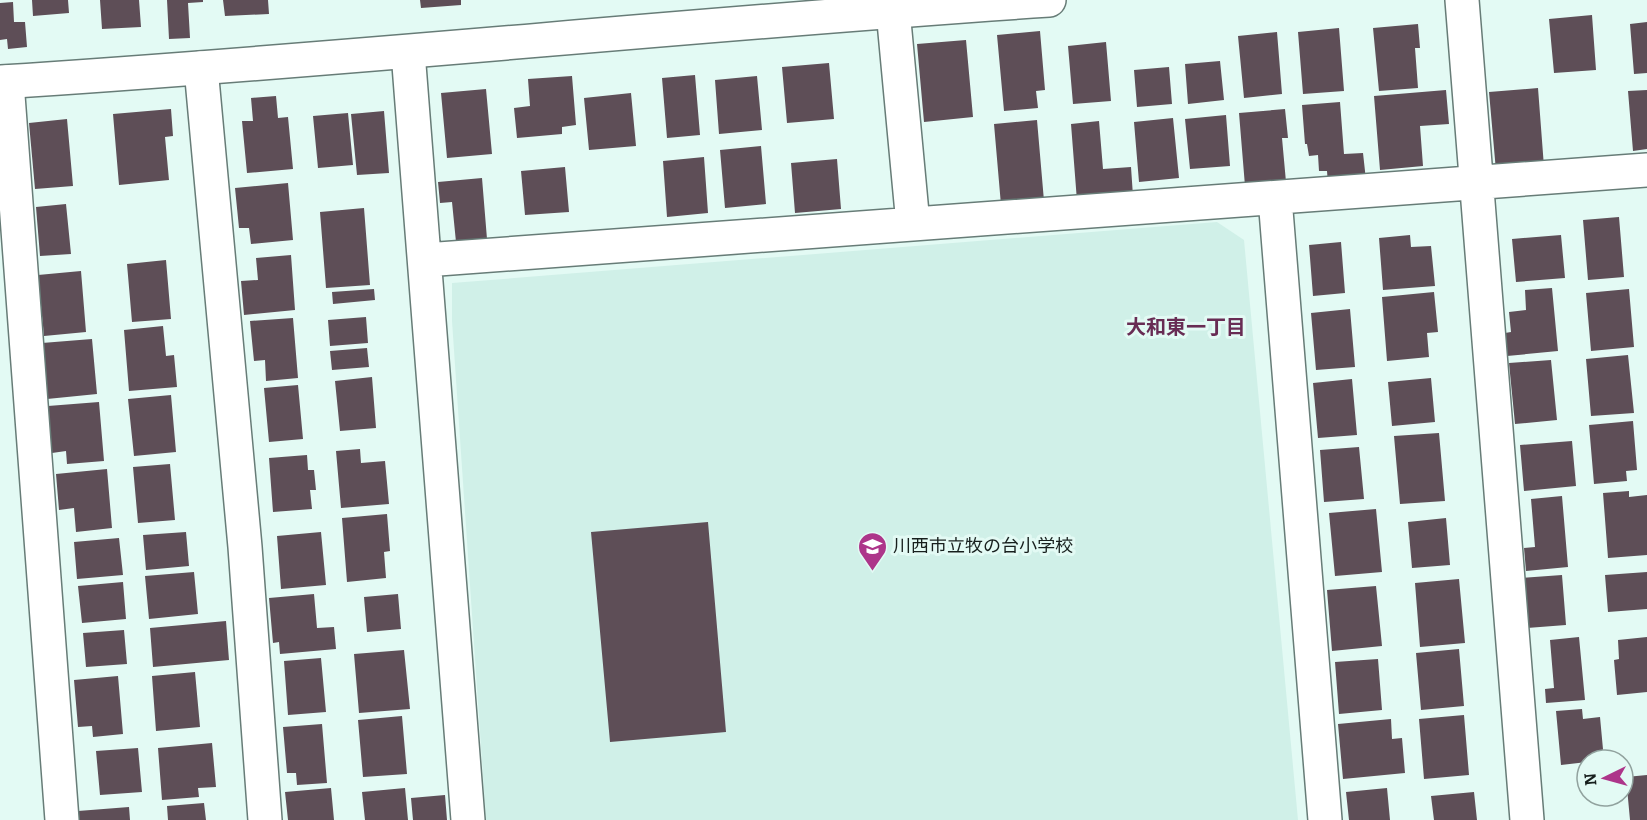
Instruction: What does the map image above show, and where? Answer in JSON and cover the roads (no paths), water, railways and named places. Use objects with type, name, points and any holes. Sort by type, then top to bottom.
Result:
[{"type":"street","points":[[62,820],[4,82],[408,52],[892,5],[1049,0]]},
{"type":"street","points":[[1462,0],[1527,820]]},
{"type":"street","points":[[892,5],[913,224]]},
{"type":"street","points":[[408,52],[468,820]]},
{"type":"street","points":[[201,68],[245,547],[266,820]]},
{"type":"street","points":[[424,261],[1647,170]]},
{"type":"street","points":[[1275,198],[1325,820]]},
{"type":"place","name":"川西市立牧の台小学校","points":[[872,572]]},
{"type":"district","name":"大和東一丁目","points":[[1186,327]]}]
